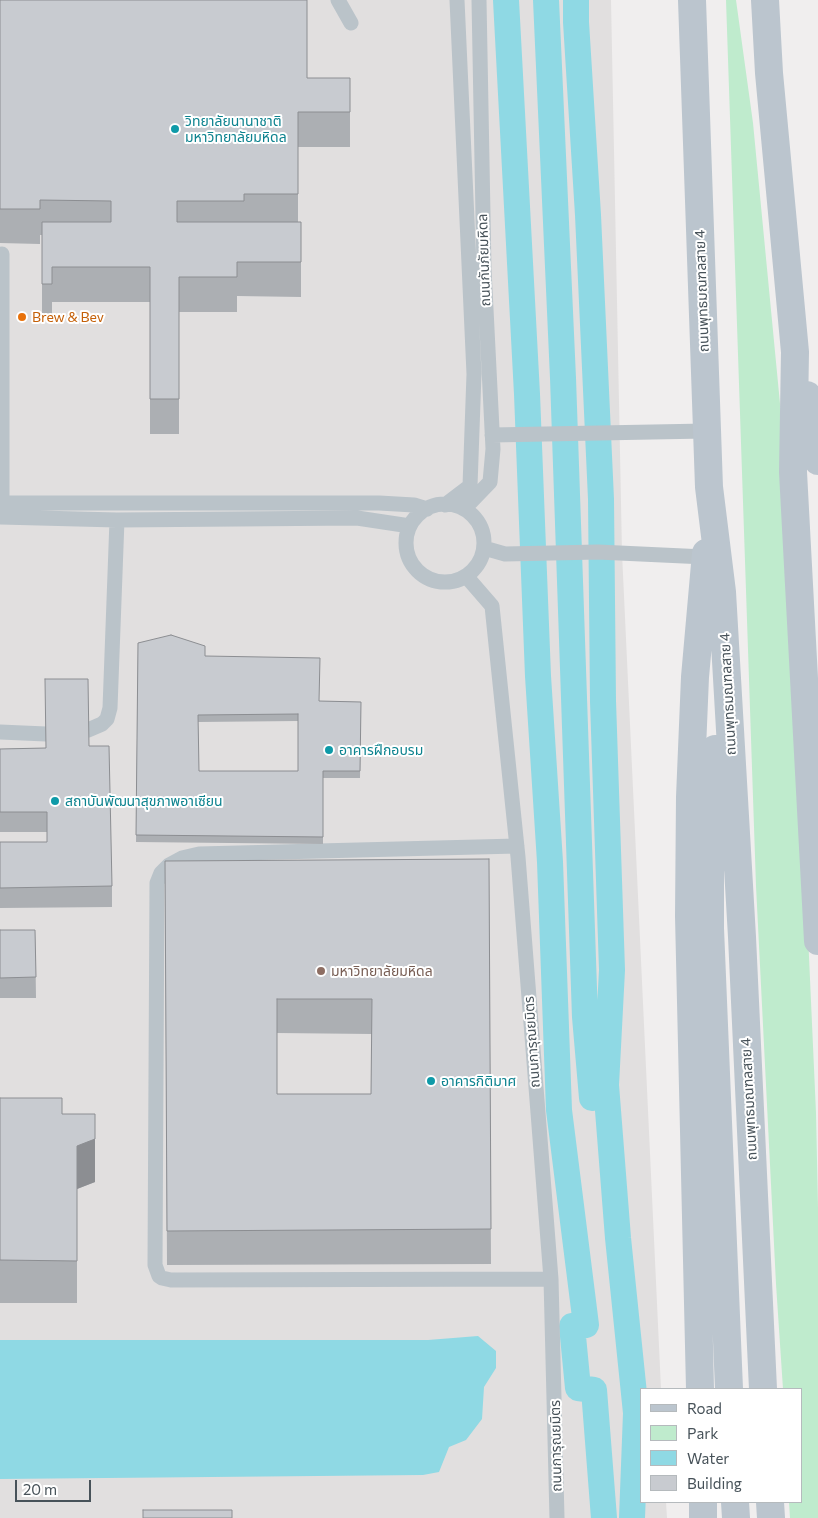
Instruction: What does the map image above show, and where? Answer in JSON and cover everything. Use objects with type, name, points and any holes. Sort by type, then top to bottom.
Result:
[{"type":"main road","name":"ถนนพุทธมณฑลสาย 4","points":[[692,0],[706,431],[709,486],[722,592],[741,927],[763,1388]]},
{"type":"main road","points":[[765,0],[769,73],[795,352],[794,472],[818,941]]},
{"type":"main road","points":[[795,352],[810,404],[818,461]]},
{"type":"main road","points":[[700,1388],[689,916],[690,797],[695,677],[709,486]]},
{"type":"main road","points":[[722,592],[710,873],[710,928],[730,1388]]},
{"type":"main road","points":[[702,1503],[703,1518]]},
{"type":"main road","points":[[735,1503],[736,1518]]},
{"type":"main road","points":[[770,1503],[771,1518]]},
{"type":"lane","points":[[338,0],[350,23]]},
{"type":"lane","name":"ถนนกันภัยมหิดล","points":[[445,505],[470,486],[474,374],[457,0]]},
{"type":"lane","name":"ถนนกันภัยมหิดล","points":[[464,509],[490,482],[493,449],[484,269],[479,0]]},
{"type":"lane","points":[[1,510],[2,254]]},
{"type":"lane","points":[[492,435],[706,431]]},
{"type":"lane","points":[[1,510],[379,503],[414,505],[427,509]]},
{"type":"lane","points":[[439,505],[451,505],[464,509],[474,517],[482,528],[484,548],[476,567],[466,576],[455,581],[442,582],[430,579],[419,572],[411,562],[407,550],[410,526],[417,516],[427,509],[439,505]]},
{"type":"lane","points":[[1,510],[117,520],[357,518],[410,526]]},
{"type":"lane","points":[[88,730],[102,724],[107,719],[110,708],[117,520]]},
{"type":"lane","points":[[484,548],[505,554],[598,552],[705,558]]},
{"type":"lane","name":"ถนนการุณยมิตร","points":[[466,576],[492,606],[517,846],[551,1279],[557,1518]]},
{"type":"lane","points":[[0,732],[46,734]]},
{"type":"lane","points":[[517,846],[199,854],[182,858],[169,865],[161,873],[157,883],[155,1265],[159,1276],[171,1280],[551,1279]]},
{"type":"shaded area","name":"มหาวิทยาลัยมหิดล","points":[[0,0],[611,0],[622,553],[661,1388],[640,1388],[640,1503],[666,1503],[667,1518],[0,1518]]},
{"type":"green space","points":[[726,0],[736,0],[753,123],[781,414],[816,1113],[818,1208],[818,1518],[790,1518],[789,1503],[803,1503],[803,1388],[783,1388],[756,886]]},
{"type":"water","points":[[478,1336],[496,1351],[496,1368],[484,1387],[482,1419],[466,1440],[449,1447],[439,1472],[423,1475],[0,1479],[0,1340],[428,1340]]},
{"type":"building","name":"วิทยาลัยนานาชาติ มหาวิทยาลัยมหิดล","points":[[0,0],[307,0],[307,78],[350,78],[350,112],[298,112],[298,194],[244,194],[244,201],[177,201],[177,222],[301,222],[301,262],[237,262],[237,277],[179,277],[179,399],[150,399],[150,267],[52,267],[52,284],[42,284],[42,222],[111,222],[111,201],[40,200],[40,209],[0,209]]},
{"type":"building","name":"อาคารฝึกอบรม","points":[[171,635],[205,646],[205,656],[320,658],[319,701],[361,702],[360,771],[323,771],[323,837],[136,835],[138,643]],"holes":[[[298,714],[298,771],[199,771],[198,715]]]},
{"type":"building","name":"สถาบันพัฒนาสุขภาพอาเซียน","points":[[45,679],[88,679],[89,746],[109,746],[112,886],[0,888],[0,842],[47,842],[47,812],[0,812],[0,749],[46,748]]},
{"type":"building","name":"อาคารกิติมาศ","points":[[489,859],[491,1229],[167,1231],[165,861]],"holes":[[[277,999],[372,999],[371,1094],[277,1094]]]},
{"type":"building","points":[[0,930],[35,930],[36,977],[0,978]]},
{"type":"building","points":[[0,1098],[62,1098],[62,1114],[95,1114],[95,1139],[77,1146],[77,1261],[0,1260]]},
{"type":"building","points":[[143,1510],[232,1510],[232,1518],[143,1518]]},
{"type":"waterway","points":[[506,0],[527,394],[538,676],[550,862],[559,1110],[586,1325],[572,1326],[578,1388],[594,1390],[604,1518]]},
{"type":"waterway","points":[[546,0],[563,378],[585,1017],[592,1098]]},
{"type":"waterway","points":[[576,0],[601,499],[603,701],[612,970],[606,1085],[618,1238],[636,1413],[632,1518]]},
{"type":"place","name":"วิทยาลัยนานาชาติ มหาวิทยาลัยมหิดล","points":[[175,129]]},
{"type":"place","name":"Brew & Bev","points":[[22,317]]},
{"type":"place","name":"อาคารฝึกอบรม","points":[[329,750]]},
{"type":"place","name":"สถาบันพัฒนาสุขภาพอาเซียน","points":[[55,801]]},
{"type":"place","name":"มหาวิทยาลัยมหิดล","points":[[321,971]]},
{"type":"place","name":"อาคารกิติมาศ","points":[[431,1081]]}]
